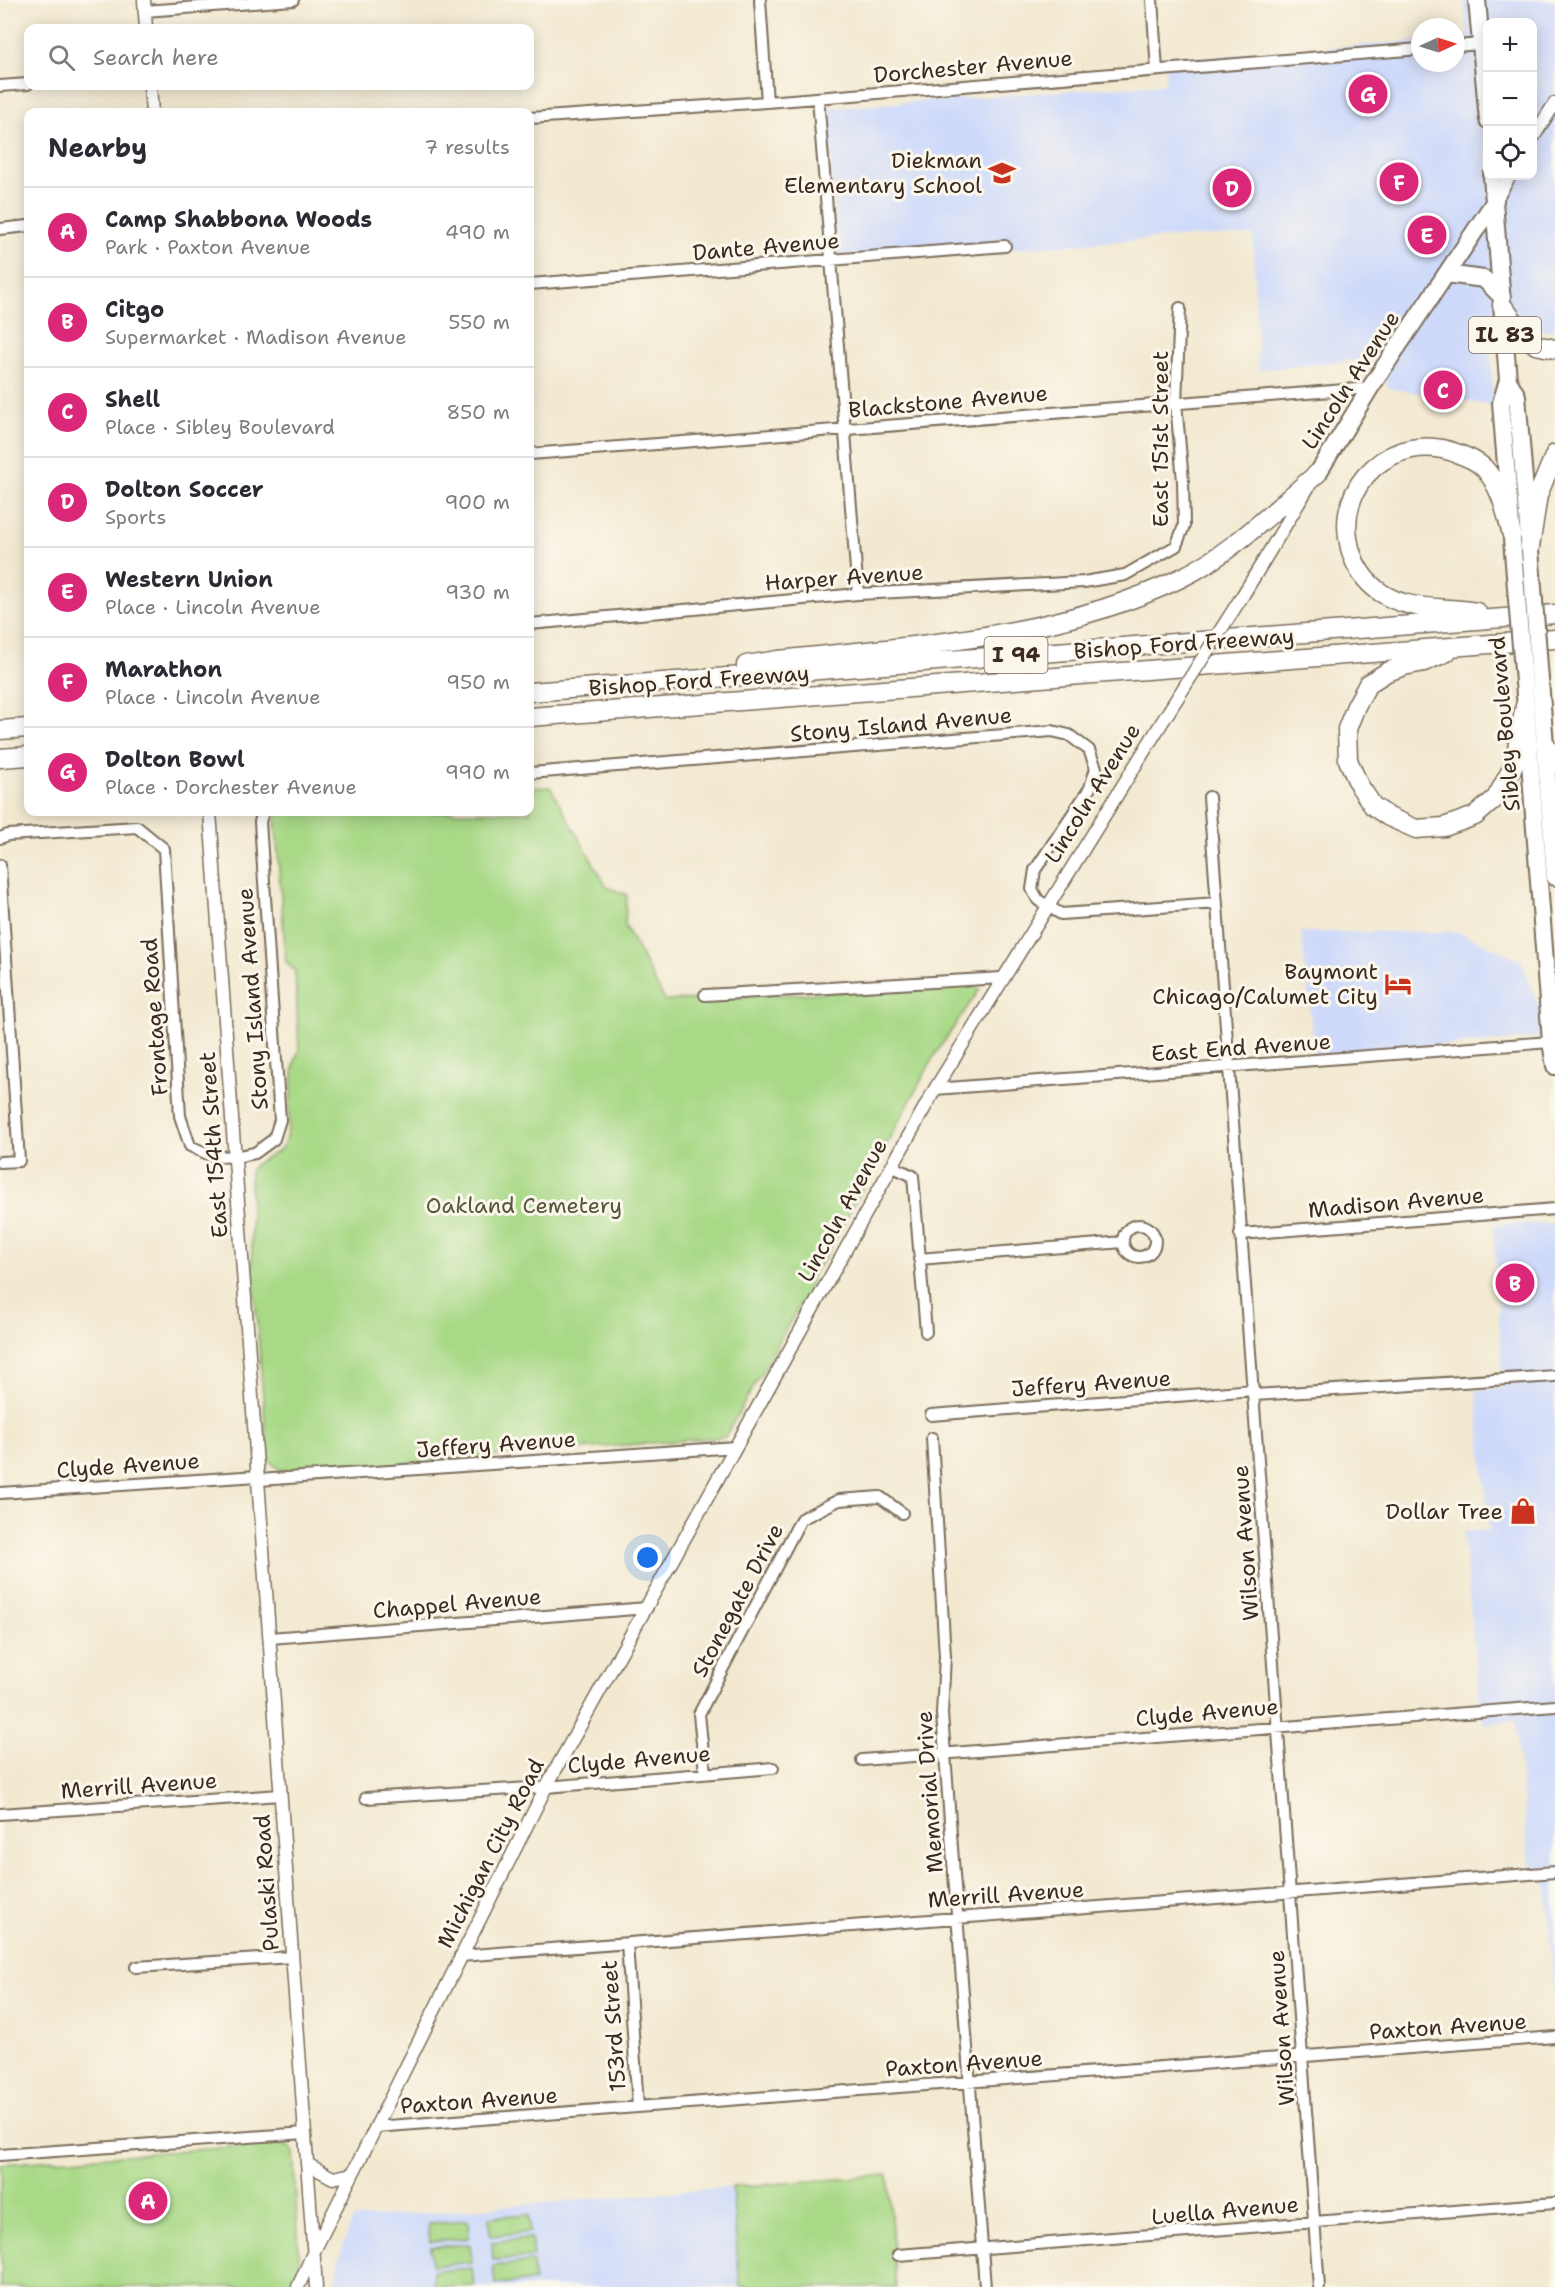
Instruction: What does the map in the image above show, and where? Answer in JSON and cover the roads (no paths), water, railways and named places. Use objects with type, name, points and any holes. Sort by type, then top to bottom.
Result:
[{"type":"highway","points":[[1502,301],[1521,331],[1536,345],[1555,349]]},
{"type":"highway","points":[[1502,617],[1459,609],[1421,607],[1380,593],[1354,565],[1348,540],[1347,521],[1352,497],[1364,477],[1381,462],[1402,450],[1424,447],[1443,448],[1467,457],[1483,468],[1498,492],[1512,535]]},
{"type":"highway","points":[[1530,547],[1538,495],[1555,454]]},
{"type":"highway","points":[[637,684],[778,660],[978,638],[1038,627],[1117,605],[1183,578],[1238,541],[1318,473]]},
{"type":"highway","name":"Bishop Ford Freeway","points":[[534,692],[1555,614]]},
{"type":"highway","name":"Bishop Ford Freeway","points":[[534,717],[1552,640]]},
{"type":"highway","points":[[1462,646],[1424,662],[1387,672],[1368,684],[1347,729],[1348,760],[1359,785],[1373,806],[1389,817],[1416,829],[1444,827],[1475,816],[1496,798],[1514,765],[1526,706]]},
{"type":"highway","points":[[0,730],[24,728]]},
{"type":"highway","points":[[1545,744],[1555,763]]},
{"type":"highway","points":[[0,758],[24,756]]},
{"type":"main road","points":[[1477,0],[1483,72]]},
{"type":"main road","name":"IL 83","points":[[1492,180],[1508,380],[1517,396],[1530,547],[1524,575],[1532,681]]},
{"type":"main road","name":"Lincoln Avenue","points":[[1318,473],[1370,388],[1495,201]]},
{"type":"main road","points":[[1446,274],[1484,279],[1502,301]]},
{"type":"main road","points":[[1508,380],[1501,403],[1512,535],[1524,575]]},
{"type":"main road","name":"Sibley Boulevard","points":[[1532,681],[1526,706],[1551,1042],[1555,1066]]},
{"type":"main road","name":"Sibley Boulevard","points":[[1532,681],[1545,744],[1555,877]]},
{"type":"street","points":[[146,24],[144,6],[293,0]]},
{"type":"street","points":[[760,0],[767,102]]},
{"type":"street","points":[[1152,0],[1157,70]]},
{"type":"street","points":[[1465,45],[1481,44]]},
{"type":"street","name":"Dorchester Avenue","points":[[534,118],[767,102],[1411,50]]},
{"type":"street","points":[[0,86],[24,84]]},
{"type":"street","points":[[150,90],[152,108]]},
{"type":"street","points":[[818,98],[858,594]]},
{"type":"street","points":[[1538,125],[1555,103]]},
{"type":"street","name":"Lincoln Avenue","points":[[1495,201],[1508,180]]},
{"type":"street","points":[[0,229],[24,226]]},
{"type":"street","name":"Dante Avenue","points":[[534,284],[1005,246]]},
{"type":"street","name":"East 151st Street","points":[[1157,558],[1176,546],[1184,526],[1183,481],[1176,402],[1180,308]]},
{"type":"street","name":"Blackstone Avenue","points":[[534,454],[1370,388]]},
{"type":"street","name":"Lincoln Avenue","points":[[736,1447],[935,1089],[1318,473]]},
{"type":"street","name":"Harper Avenue","points":[[534,624],[858,594],[1084,582],[1125,575],[1157,558]]},
{"type":"street","name":"Stony Island Avenue","points":[[534,773],[1052,731],[1070,735],[1089,750],[1096,768],[1089,788],[1035,870],[1032,889],[1038,900],[1048,908]]},
{"type":"street","name":"Wilson Avenue","points":[[1209,797],[1319,2287]]},
{"type":"street","name":"East 154th Street","points":[[210,816],[258,1478]]},
{"type":"street","name":"Stony Island Avenue","points":[[234,1157],[255,1153],[274,1139],[280,1120],[260,822],[262,816]]},
{"type":"street","name":"Frontage Road","points":[[0,838],[8,835],[137,827],[164,849],[180,1116],[190,1146],[212,1156],[234,1157]]},
{"type":"street","points":[[0,865],[19,1161],[0,1162]]},
{"type":"street","points":[[1048,908],[1061,915],[1217,903]]},
{"type":"street","points":[[705,995],[1002,978]]},
{"type":"street","name":"East End Avenue","points":[[935,1089],[1551,1042]]},
{"type":"street","points":[[893,1167],[913,1176],[926,1332]]},
{"type":"street","name":"Madison Avenue","points":[[1240,1234],[1555,1209]]},
{"type":"street","points":[[919,1259],[1123,1242]]},
{"type":"street","name":"Jeffery Avenue","points":[[931,1415],[1254,1392],[1555,1376]]},
{"type":"street","name":"Memorial Drive","points":[[932,1438],[945,1656],[942,1714],[985,2287]]},
{"type":"street","name":"Jeffery Avenue","points":[[258,1478],[736,1447]]},
{"type":"street","name":"Michigan City Road","points":[[298,2287],[375,2127],[546,1787],[736,1447]]},
{"type":"street","name":"Clyde Avenue","points":[[0,1493],[258,1478]]},
{"type":"street","name":"Pulaski Road","points":[[258,1478],[316,2287]]},
{"type":"street","name":"Stonegate Drive","points":[[705,1773],[699,1714],[801,1519],[839,1500],[880,1497],[902,1513]]},
{"type":"street","name":"Chappel Avenue","points":[[270,1638],[647,1608]]},
{"type":"street","name":"Clyde Avenue","points":[[862,1760],[1555,1706]]},
{"type":"street","name":"Clyde Avenue","points":[[366,1798],[546,1787],[773,1768]]},
{"type":"street","name":"Merrill Avenue","points":[[0,1814],[281,1795]]},
{"type":"street","name":"Merrill Avenue","points":[[460,1956],[1555,1872]]},
{"type":"street","name":"153rd Street","points":[[627,1943],[639,2108]]},
{"type":"street","points":[[136,1967],[292,1957]]},
{"type":"street","name":"Paxton Avenue","points":[[375,2127],[1555,2037]]},
{"type":"street","points":[[0,2155],[305,2133]]},
{"type":"street","points":[[307,2164],[333,2178],[352,2174]]},
{"type":"street","name":"Luella Avenue","points":[[898,2255],[1555,2203]]},
{"type":"place","name":"Dolton Bowl","points":[[1368,94]]},
{"type":"place","name":"Diekman Elementary School","points":[[1002,173]]},
{"type":"place","name":"Marathon","points":[[1399,182]]},
{"type":"place","name":"Dolton Soccer","points":[[1232,188]]},
{"type":"place","name":"Western Union","points":[[1427,235]]},
{"type":"place","name":"Shell","points":[[1443,390]]},
{"type":"place","name":"Baymont Chicago/Calumet City","points":[[1398,984]]},
{"type":"place","name":"Citgo","points":[[1515,1283]]},
{"type":"place","name":"Dollar Tree","points":[[1523,1511]]},
{"type":"place","name":"Camp Shabbona Woods","points":[[148,2201]]},
{"type":"park label","name":"Oakland Cemetery","points":[[524,1205]]}]
